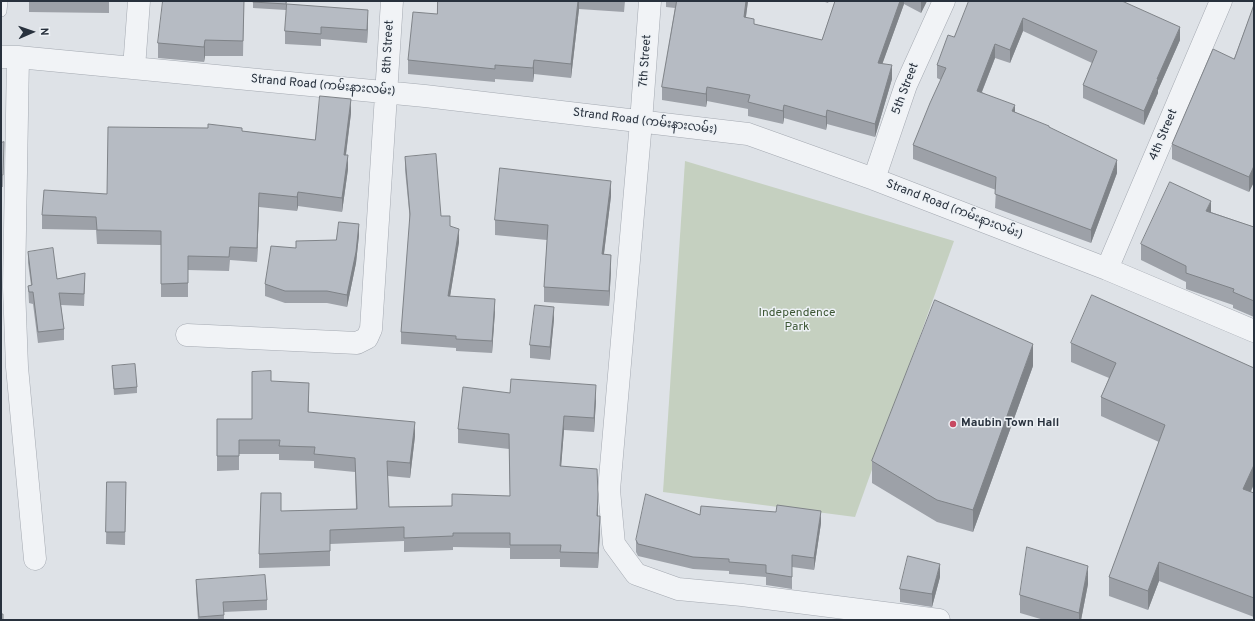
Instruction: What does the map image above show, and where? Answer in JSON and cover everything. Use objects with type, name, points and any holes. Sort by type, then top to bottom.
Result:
[{"type":"street","points":[[134,68],[139,1]]},
{"type":"street","name":"8th Street","points":[[186,335],[358,343],[368,338],[371,329],[392,1]]},
{"type":"street","name":"7th Street","points":[[650,1],[609,490],[614,544],[636,574],[678,589],[742,595],[939,620]]},
{"type":"street","name":"5th Street","points":[[874,179],[906,85],[944,1]]},
{"type":"street","name":"4th Street","points":[[1107,269],[1221,1]]},
{"type":"street","points":[[9,57],[9,107],[17,360],[35,560]]},
{"type":"street","name":"Strand Road (ကမ်းနားလမ်း)","points":[[9,57],[387,92],[748,134],[874,179],[1107,269],[1254,331]]},
{"type":"lane","points":[[1,11],[2,1]]},
{"type":"green space","name":"Independence Park","points":[[685,161],[954,241],[855,517],[663,492]]},
{"type":"building","points":[[163,1],[244,1],[243,41],[205,40],[204,47],[158,43]]},
{"type":"building","points":[[286,1],[286,4],[253,2]]},
{"type":"building","points":[[438,1],[578,1],[571,64],[534,60],[533,68],[495,65],[495,69],[408,60],[413,12],[437,14]]},
{"type":"building","points":[[677,1],[746,1],[744,17],[754,19],[754,24],[822,40],[835,1],[900,1],[878,63],[892,65],[875,124],[827,110],[826,117],[784,105],[783,111],[748,102],[750,95],[707,87],[706,94],[662,87]]},
{"type":"building","points":[[969,1],[1122,1],[1180,27],[1144,111],[1083,85],[1097,51],[1023,18],[1010,50],[995,44],[977,91],[1015,105],[1012,111],[1049,126],[1117,160],[1091,230],[995,194],[996,177],[913,145],[946,68],[937,65],[948,35],[954,37]]},
{"type":"building","points":[[287,4],[368,10],[367,30],[321,27],[321,34],[285,31]]},
{"type":"building","points":[[1254,5],[1254,166],[1249,177],[1172,144],[1213,49],[1234,59]]},
{"type":"building","points":[[320,96],[351,99],[344,155],[348,155],[342,198],[298,192],[297,197],[259,193],[257,248],[230,247],[229,257],[188,256],[188,283],[161,284],[161,231],[97,230],[96,217],[42,215],[44,190],[107,194],[108,127],[208,128],[208,124],[242,128],[242,131],[315,140]]},
{"type":"building","points":[[4,142],[3,175],[1,175],[1,143]]},
{"type":"building","points":[[436,154],[441,216],[450,216],[450,226],[459,229],[448,296],[495,299],[492,341],[456,339],[456,336],[401,332],[410,214],[405,157]]},
{"type":"building","points":[[500,168],[611,181],[602,254],[611,255],[609,291],[544,287],[548,225],[495,220]]},
{"type":"building","points":[[1170,182],[1211,201],[1206,211],[1254,227],[1254,301],[1233,292],[1234,289],[1186,273],[1186,266],[1141,244]]},
{"type":"building","points":[[339,222],[359,224],[356,252],[347,295],[327,291],[285,291],[265,284],[271,246],[296,248],[296,241],[336,240]]},
{"type":"building","points":[[53,248],[57,279],[85,273],[84,294],[59,293],[64,329],[38,332],[33,292],[29,292],[28,286],[32,285],[28,252]]},
{"type":"building","points":[[1092,295],[1254,368],[1254,465],[1243,489],[1254,493],[1254,598],[1159,562],[1148,591],[1109,577],[1165,425],[1101,397],[1116,363],[1071,343]]},
{"type":"building","name":"Maubin Town Hall","points":[[935,300],[1033,344],[973,510],[937,500],[872,461]]},
{"type":"building","points":[[535,305],[554,307],[550,347],[530,345]]},
{"type":"building","points":[[135,364],[137,387],[114,389],[112,366]]},
{"type":"building","points":[[271,371],[271,381],[309,383],[308,412],[415,422],[410,463],[387,461],[389,507],[452,506],[452,494],[510,496],[509,434],[458,429],[463,387],[510,393],[511,379],[596,385],[594,418],[564,416],[560,466],[597,469],[597,516],[600,516],[598,553],[560,552],[561,545],[510,545],[510,533],[453,533],[453,536],[404,538],[404,527],[330,530],[330,551],[259,554],[261,493],[281,493],[281,511],[357,509],[355,458],[314,454],[315,447],[279,446],[280,440],[239,440],[239,456],[217,456],[217,419],[252,419],[252,372]]},
{"type":"building","points":[[107,482],[126,482],[125,532],[106,532]]},
{"type":"building","points":[[646,494],[700,515],[701,506],[776,512],[777,505],[821,511],[814,558],[792,555],[792,577],[766,573],[766,565],[729,562],[729,559],[693,557],[638,544],[636,540]]},
{"type":"building","points":[[1027,547],[1088,566],[1079,613],[1020,595]]},
{"type":"building","points":[[908,556],[940,564],[932,594],[900,589]]},
{"type":"building","points":[[265,575],[267,600],[223,602],[224,615],[199,617],[196,580]]},
{"type":"building","points":[[1,614],[3,614],[3,620],[1,620]]},
{"type":"place","name":"Maubin Town Hall","points":[[953,424]]}]
